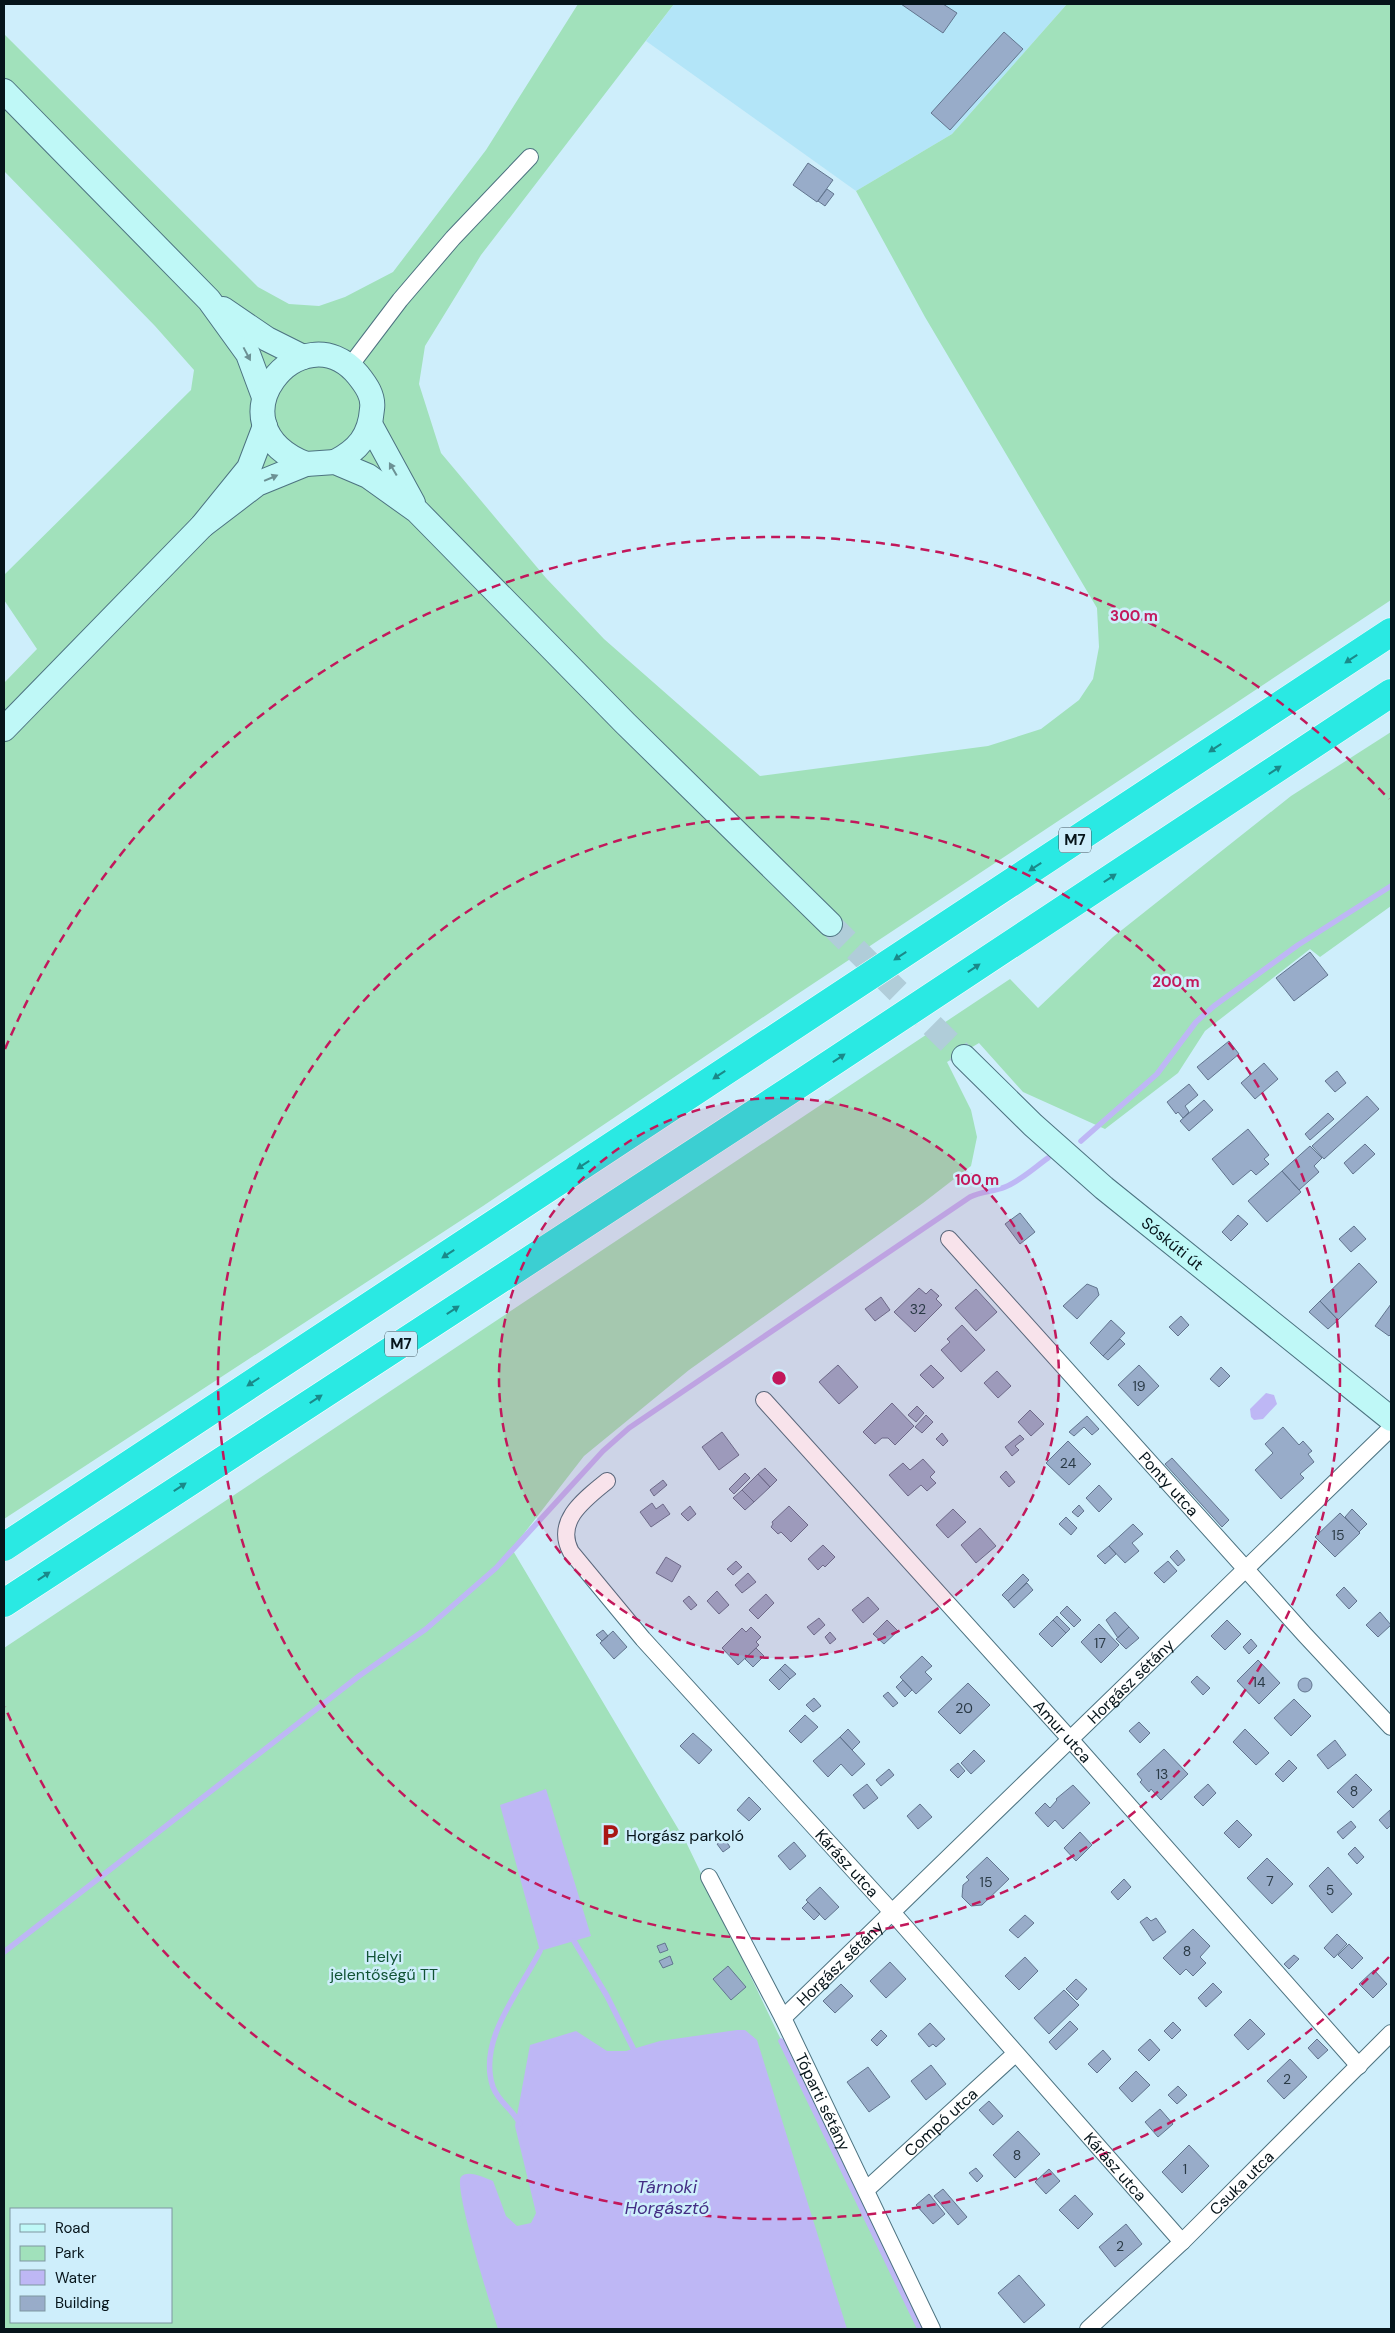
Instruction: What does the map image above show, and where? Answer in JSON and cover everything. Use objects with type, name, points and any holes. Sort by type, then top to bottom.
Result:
[{"type":"highway","name":"M7","points":[[4,1547],[1391,632]]},
{"type":"highway","name":"M7","points":[[4,1603],[798,1085],[1391,693]]},
{"type":"main road","points":[[4,91],[209,300],[248,354],[264,397]]},
{"type":"main road","points":[[209,300],[267,339],[302,357]]},
{"type":"main road","points":[[306,464],[288,457],[274,444],[265,426],[263,412],[264,397],[272,379],[285,366],[302,357],[320,356],[333,358],[350,366],[368,386],[373,406],[371,426],[362,444],[335,462]]},
{"type":"main road","points":[[4,730],[202,526],[249,468],[265,426]]},
{"type":"main road","points":[[371,426],[417,511]]},
{"type":"main road","points":[[202,526],[257,484],[306,464],[335,462],[368,476],[417,511],[625,723],[830,924]]},
{"type":"main road","name":"Sóskúti út","points":[[964,1057],[1033,1125],[1104,1188],[1391,1419]]},
{"type":"street","points":[[350,366],[400,300],[453,238],[530,157]]},
{"type":"street","name":"Ponty utca","points":[[949,1239],[1391,1727]]},
{"type":"street","name":"Amur utca","points":[[764,1400],[1070,1739],[1358,2066]]},
{"type":"street","name":"Horgász sétány","points":[[783,2018],[891,1911],[1391,1428]]},
{"type":"street","name":"Kárász utca","points":[[607,1481],[588,1497],[568,1524],[565,1542],[570,1552],[643,1640],[891,1911],[1182,2242]]},
{"type":"street","name":"Tóparti sétány","points":[[709,1877],[783,2018],[932,2329]]},
{"type":"street","name":"Csuka utca","points":[[1088,2329],[1182,2242],[1391,2033]]},
{"type":"street","name":"Compó utca","points":[[866,2190],[1015,2054]]},
{"type":"shaded area","points":[[674,4],[1067,4],[952,134],[856,191],[646,41]]},
{"type":"green space","points":[[578,4],[674,4],[481,255],[425,346],[419,384],[441,453],[546,578],[604,639],[760,776],[988,746],[1041,729],[1079,700],[1093,679],[1099,647],[1097,608],[925,317],[856,191],[952,134],[1067,4],[1391,4],[1391,600],[790,999],[483,1206],[4,1519],[4,683],[37,649],[4,600],[4,575],[191,390],[194,370],[155,326],[4,171],[4,34],[258,287],[289,304],[319,306],[345,297],[393,272],[486,150]]},
{"type":"green space","name":"Helyi jelentőségű TT","points":[[1391,732],[1391,906],[1320,957],[1310,949],[1205,1031],[1178,1073],[1105,1129],[1023,1092],[979,1043],[947,1062],[971,1110],[977,1137],[971,1166],[923,1203],[689,1370],[584,1456],[512,1549],[686,1842],[920,2329],[4,2329],[4,1648],[1010,979],[1038,1008],[1113,937],[1291,796]]},
{"type":"water","points":[[1266,1393],[1274,1395],[1277,1404],[1263,1419],[1254,1420],[1251,1417],[1250,1409]]},
{"type":"water","points":[[546,1789],[591,1936],[540,1951],[500,1805]]},
{"type":"water","name":"Tárnoki Horgásztó","points":[[745,2030],[757,2040],[847,2329],[498,2329],[474,2249],[460,2185],[461,2177],[467,2174],[493,2181],[506,2216],[517,2226],[531,2223],[536,2213],[515,2126],[530,2045],[576,2031],[607,2051],[626,2051],[660,2041]]},
{"type":"building","points":[[901,4],[943,4],[957,13],[943,33]]},
{"type":"building","points":[[1004,32],[1023,49],[950,130],[931,113]]},
{"type":"building","points":[[808,163],[833,180],[817,202],[793,185]]},
{"type":"building","points":[[827,189],[834,194],[825,206],[818,201]]},
{"type":"building","points":[[1310,952],[1328,975],[1294,1001],[1276,978]]},
{"type":"building","points":[[1229,1041],[1239,1054],[1208,1080],[1197,1067]]},
{"type":"building","points":[[1264,1063],[1278,1079],[1255,1099],[1241,1083]]},
{"type":"building","points":[[1337,1071],[1346,1083],[1335,1092],[1325,1081]]},
{"type":"building","points":[[1189,1084],[1198,1095],[1185,1106],[1189,1112],[1183,1118],[1178,1112],[1176,1114],[1167,1102]]},
{"type":"building","points":[[1367,1096],[1379,1109],[1324,1159],[1312,1146]]},
{"type":"building","points":[[1204,1100],[1213,1110],[1189,1131],[1180,1121]]},
{"type":"building","points":[[1328,1113],[1334,1119],[1310,1140],[1305,1134]]},
{"type":"building","points":[[1248,1129],[1269,1155],[1264,1159],[1269,1164],[1256,1175],[1251,1170],[1233,1185],[1212,1159]]},
{"type":"building","points":[[1365,1144],[1375,1154],[1353,1174],[1344,1163]]},
{"type":"building","points":[[1310,1146],[1322,1158],[1314,1166],[1319,1172],[1299,1190],[1282,1171]]},
{"type":"building","points":[[1282,1171],[1301,1192],[1267,1222],[1248,1201]]},
{"type":"building","points":[[1020,1213],[1035,1232],[1020,1244],[1005,1224]]},
{"type":"building","points":[[1238,1215],[1248,1224],[1231,1241],[1222,1232]]},
{"type":"building","points":[[1354,1226],[1366,1239],[1351,1252],[1339,1239]]},
{"type":"building","points":[[1359,1263],[1377,1282],[1338,1320],[1320,1301]]},
{"type":"building","points":[[1087,1284],[1097,1288],[1099,1295],[1077,1319],[1063,1306]]},
{"type":"building","points":[[919,1288],[926,1294],[931,1289],[939,1296],[936,1299],[942,1305],[915,1332],[894,1312]]},
{"type":"building","points":[[976,1289],[997,1312],[976,1331],[955,1308]]},
{"type":"building","points":[[881,1297],[890,1310],[875,1321],[865,1309]]},
{"type":"building","points":[[1320,1301],[1338,1320],[1328,1329],[1309,1312]]},
{"type":"building","points":[[1391,1304],[1391,1334],[1389,1336],[1375,1326]]},
{"type":"building","points":[[1181,1316],[1189,1325],[1178,1336],[1169,1327]]},
{"type":"building","points":[[1111,1320],[1125,1333],[1103,1356],[1090,1343]]},
{"type":"building","points":[[962,1325],[985,1350],[961,1372],[941,1350],[950,1342],[947,1339]]},
{"type":"building","points":[[1120,1339],[1125,1344],[1108,1360],[1103,1356]]},
{"type":"building","points":[[838,1365],[858,1387],[839,1404],[819,1382]]},
{"type":"building","points":[[931,1365],[944,1378],[933,1388],[920,1375]]},
{"type":"building","points":[[1139,1365],[1159,1386],[1138,1406],[1118,1385]]},
{"type":"building","points":[[1221,1367],[1230,1376],[1219,1387],[1210,1379]]},
{"type":"building","points":[[997,1371],[1011,1386],[998,1398],[984,1383]]},
{"type":"building","points":[[892,1403],[914,1426],[895,1445],[888,1438],[882,1438],[875,1444],[863,1432]]},
{"type":"building","points":[[917,1406],[924,1413],[916,1422],[908,1415]]},
{"type":"building","points":[[1030,1410],[1044,1424],[1031,1436],[1018,1422]]},
{"type":"building","points":[[926,1415],[933,1422],[922,1433],[915,1427]]},
{"type":"building","points":[[1087,1416],[1099,1429],[1092,1435],[1084,1427],[1074,1436],[1069,1432]]},
{"type":"building","points":[[1283,1427],[1299,1445],[1303,1441],[1312,1451],[1308,1454],[1314,1462],[1300,1474],[1304,1478],[1281,1499],[1255,1470],[1273,1453],[1265,1444]]},
{"type":"building","points":[[722,1432],[739,1455],[719,1470],[702,1447]]},
{"type":"building","points":[[942,1433],[948,1441],[943,1446],[936,1439]]},
{"type":"building","points":[[1020,1435],[1024,1439],[1015,1446],[1019,1450],[1012,1456],[1005,1447]]},
{"type":"building","points":[[1068,1441],[1091,1464],[1069,1485],[1046,1463]]},
{"type":"building","points":[[1172,1458],[1229,1520],[1222,1527],[1165,1464]]},
{"type":"building","points":[[923,1459],[935,1472],[930,1477],[936,1483],[927,1491],[921,1485],[908,1496],[889,1475],[903,1463],[910,1470]]},
{"type":"building","points":[[765,1468],[777,1480],[770,1487],[758,1474]]},
{"type":"building","points":[[1006,1471],[1015,1482],[1009,1487],[1000,1477]]},
{"type":"building","points":[[745,1473],[750,1478],[734,1494],[729,1489]]},
{"type":"building","points":[[758,1474],[770,1487],[754,1502],[742,1490]]},
{"type":"building","points":[[663,1480],[667,1485],[654,1496],[650,1490]]},
{"type":"building","points":[[1099,1485],[1112,1499],[1099,1512],[1086,1498]]},
{"type":"building","points":[[742,1490],[754,1502],[745,1510],[733,1498]]},
{"type":"building","points":[[652,1503],[656,1509],[663,1504],[670,1514],[651,1527],[640,1512]]},
{"type":"building","points":[[1079,1505],[1084,1511],[1078,1517],[1072,1512]]},
{"type":"building","points":[[690,1506],[696,1514],[688,1521],[681,1514]]},
{"type":"building","points":[[789,1506],[808,1525],[791,1542],[781,1532],[778,1534],[771,1527],[772,1522]]},
{"type":"building","points":[[953,1509],[966,1522],[948,1538],[936,1525]]},
{"type":"building","points":[[1352,1509],[1367,1524],[1359,1532],[1345,1517]]},
{"type":"building","points":[[1340,1513],[1360,1533],[1335,1557],[1315,1537]]},
{"type":"building","points":[[1066,1517],[1077,1528],[1071,1535],[1059,1524]]},
{"type":"building","points":[[1133,1524],[1143,1534],[1132,1543],[1139,1551],[1125,1563],[1109,1546]]},
{"type":"building","points":[[980,1528],[996,1546],[976,1563],[961,1545]]},
{"type":"building","points":[[823,1545],[835,1557],[825,1567],[823,1565],[818,1570],[808,1559]]},
{"type":"building","points":[[1109,1546],[1116,1554],[1105,1564],[1097,1556]]},
{"type":"building","points":[[1177,1550],[1185,1560],[1178,1566],[1170,1557]]},
{"type":"building","points":[[666,1557],[681,1566],[672,1582],[656,1573]]},
{"type":"building","points":[[736,1561],[742,1567],[733,1575],[727,1569]]},
{"type":"building","points":[[1168,1561],[1177,1571],[1164,1583],[1154,1573]]},
{"type":"building","points":[[748,1573],[756,1582],[742,1593],[735,1585]]},
{"type":"building","points":[[1023,1574],[1029,1580],[1008,1601],[1002,1595]]},
{"type":"building","points":[[1027,1583],[1033,1590],[1014,1608],[1008,1601]]},
{"type":"building","points":[[1344,1587],[1357,1601],[1349,1609],[1336,1595]]},
{"type":"building","points":[[717,1591],[729,1605],[719,1614],[707,1601]]},
{"type":"building","points":[[766,1594],[774,1603],[758,1619],[749,1610]]},
{"type":"building","points":[[689,1596],[697,1605],[691,1610],[683,1601]]},
{"type":"building","points":[[868,1597],[879,1609],[863,1623],[852,1610]]},
{"type":"building","points":[[1067,1606],[1081,1620],[1074,1627],[1060,1613]]},
{"type":"building","points":[[1115,1612],[1129,1627],[1118,1638],[1106,1620]]},
{"type":"building","points":[[1380,1612],[1391,1625],[1378,1637],[1366,1625]]},
{"type":"building","points":[[1057,1616],[1070,1629],[1066,1633],[1053,1620]]},
{"type":"building","points":[[819,1618],[825,1625],[814,1635],[807,1627]]},
{"type":"building","points":[[887,1620],[898,1631],[884,1644],[873,1634]]},
{"type":"building","points":[[1053,1620],[1066,1633],[1052,1647],[1039,1634]]},
{"type":"building","points":[[1227,1620],[1241,1634],[1225,1650],[1211,1636]]},
{"type":"building","points":[[1099,1624],[1119,1645],[1101,1663],[1081,1642]]},
{"type":"building","points":[[751,1627],[761,1637],[756,1642],[759,1645],[738,1665],[722,1648],[742,1628],[746,1632]]},
{"type":"building","points":[[1129,1627],[1139,1638],[1126,1649],[1116,1639]]},
{"type":"building","points":[[603,1630],[608,1636],[602,1641],[596,1635]]},
{"type":"building","points":[[613,1631],[627,1647],[614,1659],[600,1643]]},
{"type":"building","points":[[830,1632],[836,1639],[830,1644],[825,1637]]},
{"type":"building","points":[[1251,1639],[1257,1646],[1249,1654],[1243,1647]]},
{"type":"building","points":[[756,1648],[764,1656],[753,1667],[745,1659]]},
{"type":"building","points":[[922,1656],[932,1666],[925,1672],[932,1679],[916,1694],[900,1677]]},
{"type":"building","points":[[1258,1660],[1280,1683],[1259,1704],[1237,1681]]},
{"type":"building","points":[[785,1664],[796,1674],[790,1679],[780,1669]]},
{"type":"building","points":[[780,1669],[790,1679],[779,1690],[769,1680]]},
{"type":"building","points":[[1197,1676],[1210,1688],[1203,1695],[1191,1682]]},
{"type":"building","points":[[1305,1678],[1310,1680],[1312,1685],[1310,1690],[1305,1692],[1300,1690],[1298,1685],[1300,1680]]},
{"type":"building","points":[[903,1680],[912,1690],[905,1697],[896,1687]]},
{"type":"building","points":[[968,1683],[990,1705],[960,1734],[938,1712]]},
{"type":"building","points":[[888,1692],[898,1703],[893,1707],[883,1696]]},
{"type":"building","points":[[814,1698],[821,1706],[813,1712],[806,1705]]},
{"type":"building","points":[[1294,1699],[1311,1716],[1291,1736],[1274,1718]]},
{"type":"building","points":[[805,1715],[818,1727],[801,1743],[789,1731]]},
{"type":"building","points":[[1139,1722],[1150,1733],[1140,1743],[1129,1731]]},
{"type":"building","points":[[848,1729],[860,1742],[852,1750],[840,1737]]},
{"type":"building","points":[[1245,1729],[1269,1753],[1256,1765],[1233,1742]]},
{"type":"building","points":[[693,1733],[712,1750],[699,1764],[680,1746]]},
{"type":"building","points":[[840,1737],[865,1764],[852,1776],[841,1764],[828,1777],[813,1761]]},
{"type":"building","points":[[1335,1740],[1346,1755],[1328,1769],[1317,1755]]},
{"type":"building","points":[[1164,1749],[1188,1774],[1161,1800],[1151,1789],[1149,1792],[1140,1782],[1142,1780],[1137,1774]]},
{"type":"building","points":[[974,1750],[985,1761],[971,1774],[961,1763]]},
{"type":"building","points":[[1289,1760],[1297,1768],[1283,1782],[1275,1774]]},
{"type":"building","points":[[958,1763],[965,1771],[958,1778],[950,1770]]},
{"type":"building","points":[[889,1769],[894,1775],[881,1786],[876,1780]]},
{"type":"building","points":[[1356,1774],[1372,1790],[1353,1808],[1337,1792]]},
{"type":"building","points":[[867,1784],[878,1798],[864,1809],[853,1795]]},
{"type":"building","points":[[1208,1784],[1216,1793],[1203,1806],[1194,1797]]},
{"type":"building","points":[[1073,1785],[1090,1803],[1063,1829],[1055,1820],[1048,1827],[1035,1813],[1045,1803],[1050,1808],[1056,1799]]},
{"type":"building","points":[[749,1797],[761,1809],[749,1821],[737,1810]]},
{"type":"building","points":[[920,1804],[932,1817],[918,1829],[907,1816]]},
{"type":"building","points":[[1390,1810],[1391,1825],[1387,1829],[1379,1820]]},
{"type":"building","points":[[1237,1820],[1252,1835],[1239,1848],[1224,1833]]},
{"type":"building","points":[[1351,1821],[1356,1827],[1343,1839],[1337,1832]]},
{"type":"building","points":[[1080,1832],[1092,1845],[1076,1861],[1064,1848]]},
{"type":"building","points":[[724,1838],[730,1847],[723,1852],[717,1844]]},
{"type":"building","points":[[794,1842],[806,1856],[790,1870],[778,1856]]},
{"type":"building","points":[[1355,1847],[1364,1857],[1357,1864],[1348,1854]]},
{"type":"building","points":[[987,1857],[1009,1879],[982,1905],[971,1906],[962,1897],[963,1885],[969,1880],[966,1877]]},
{"type":"building","points":[[1267,1858],[1293,1884],[1272,1904],[1247,1878]]},
{"type":"building","points":[[1328,1867],[1352,1894],[1332,1913],[1309,1886]]},
{"type":"building","points":[[1124,1879],[1131,1887],[1118,1900],[1111,1892]]},
{"type":"building","points":[[820,1887],[839,1907],[825,1920],[806,1900]]},
{"type":"building","points":[[808,1902],[820,1914],[814,1920],[802,1908]]},
{"type":"building","points":[[1025,1915],[1034,1923],[1018,1938],[1009,1930]]},
{"type":"building","points":[[1147,1917],[1151,1921],[1156,1918],[1166,1932],[1153,1941],[1140,1922]]},
{"type":"building","points":[[1193,1929],[1210,1946],[1200,1957],[1206,1963],[1193,1976],[1186,1969],[1180,1975],[1163,1958]]},
{"type":"building","points":[[1337,1934],[1347,1944],[1334,1958],[1324,1948]]},
{"type":"building","points":[[665,1943],[668,1950],[660,1953],[657,1946]]},
{"type":"building","points":[[1349,1944],[1363,1958],[1352,1969],[1338,1955]]},
{"type":"building","points":[[1294,1955],[1299,1959],[1289,1969],[1284,1964]]},
{"type":"building","points":[[670,1956],[673,1964],[663,1968],[659,1961]]},
{"type":"building","points":[[1025,1957],[1038,1971],[1019,1990],[1005,1976]]},
{"type":"building","points":[[890,1962],[906,1979],[886,1998],[870,1981]]},
{"type":"building","points":[[728,1966],[746,1987],[731,2000],[713,1979]]},
{"type":"building","points":[[1374,1970],[1387,1984],[1373,1998],[1359,1984]]},
{"type":"building","points":[[1076,1979],[1087,1989],[1077,2000],[1066,1989]]},
{"type":"building","points":[[1213,1983],[1222,1992],[1206,2007],[1198,1998]]},
{"type":"building","points":[[841,1984],[853,1996],[835,2013],[823,2001]]},
{"type":"building","points":[[1064,1990],[1079,2005],[1049,2034],[1034,2018]]},
{"type":"building","points":[[1250,2019],[1265,2034],[1248,2050],[1234,2035]]},
{"type":"building","points":[[1070,2021],[1078,2029],[1056,2050],[1049,2042]]},
{"type":"building","points":[[1173,2022],[1181,2030],[1172,2039],[1164,2031]]},
{"type":"building","points":[[930,2023],[945,2039],[936,2047],[933,2044],[929,2047],[918,2034]]},
{"type":"building","points":[[881,2030],[887,2036],[877,2046],[871,2040]]},
{"type":"building","points":[[1150,2039],[1160,2050],[1149,2061],[1138,2050]]},
{"type":"building","points":[[1317,2039],[1328,2050],[1318,2059],[1308,2048]]},
{"type":"building","points":[[1103,2050],[1111,2059],[1097,2073],[1088,2064]]},
{"type":"building","points":[[1290,2059],[1307,2077],[1284,2099],[1267,2081]]},
{"type":"building","points":[[931,2065],[946,2084],[926,2100],[911,2081]]},
{"type":"building","points":[[868,2067],[890,2097],[869,2112],[847,2082]]},
{"type":"building","points":[[1136,2071],[1150,2085],[1132,2102],[1119,2088]]},
{"type":"building","points":[[1178,2086],[1187,2095],[1177,2104],[1168,2095]]},
{"type":"building","points":[[989,2101],[1003,2116],[993,2125],[979,2110]]},
{"type":"building","points":[[1160,2109],[1173,2124],[1158,2137],[1145,2122]]},
{"type":"building","points":[[1018,2131],[1040,2154],[1015,2178],[993,2155]]},
{"type":"building","points":[[1189,2145],[1209,2166],[1182,2193],[1162,2172]]},
{"type":"building","points":[[976,2168],[983,2176],[977,2182],[969,2173]]},
{"type":"building","points":[[1049,2169],[1060,2181],[1046,2194],[1035,2182]]},
{"type":"building","points":[[943,2189],[967,2217],[958,2225],[934,2196]]},
{"type":"building","points":[[929,2194],[945,2214],[933,2224],[916,2205]]},
{"type":"building","points":[[1075,2195],[1093,2214],[1078,2229],[1059,2210]]},
{"type":"building","points":[[1126,2224],[1142,2244],[1115,2267],[1099,2247]]},
{"type":"building","points":[[1019,2275],[1045,2305],[1024,2323],[998,2293]]},
{"type":"waterway","points":[[1081,1141],[1157,1074],[1196,1022],[1214,1006],[1298,945],[1391,886]]},
{"type":"waterway","points":[[4,1952],[359,1676],[426,1629],[496,1568],[603,1451],[629,1428],[970,1197],[1001,1189],[1022,1178],[1048,1158]]},
{"type":"waterway","points":[[574,1941],[607,1996],[633,2048]]},
{"type":"waterway","points":[[520,2124],[493,2087],[490,2069],[491,2052],[503,2016],[540,1951]]},
{"type":"waterway","points":[[781,2041],[920,2329]]},
{"type":"tunnel","points":[[830,924],[964,1057]]},
{"type":"place","name":"Horgász parkoló","points":[[610,1835]]}]
